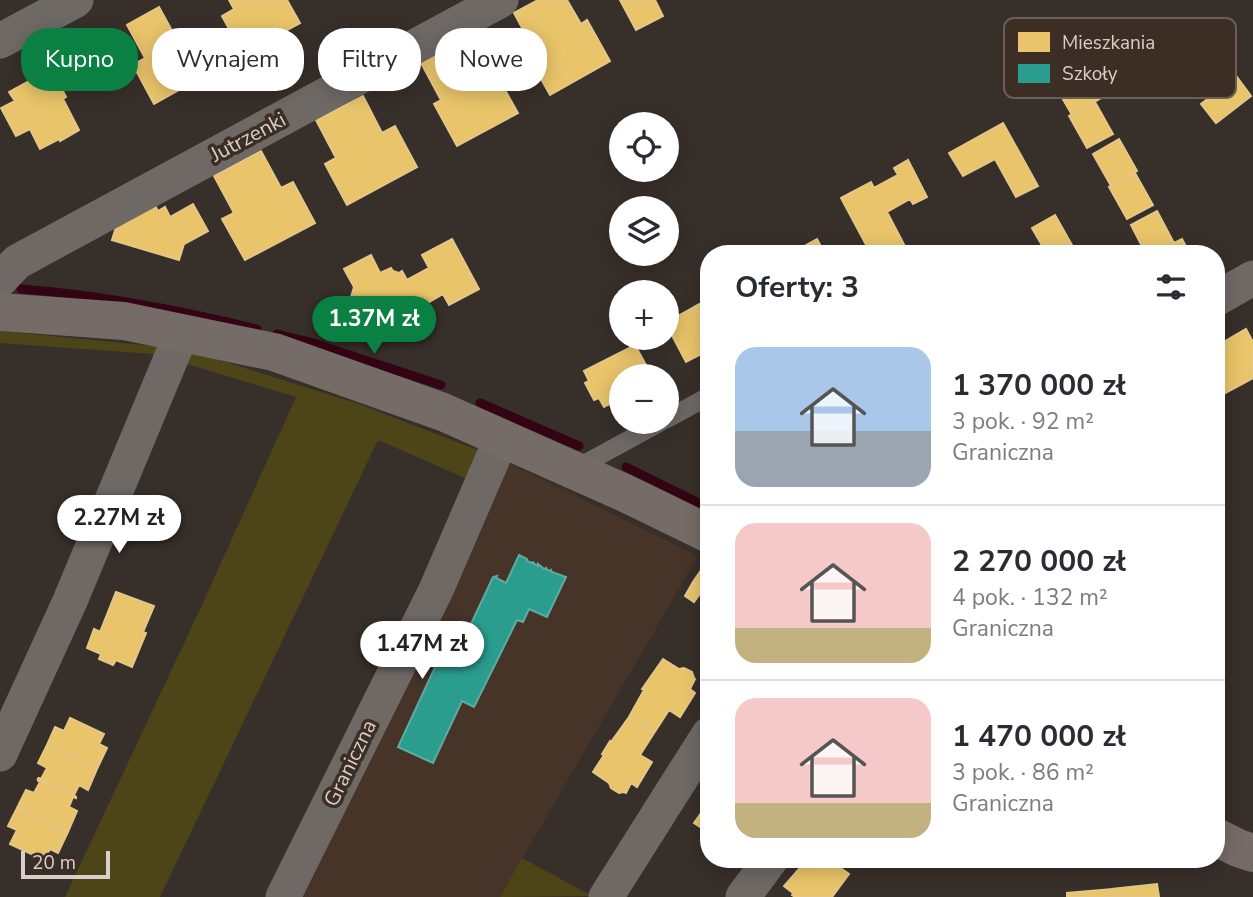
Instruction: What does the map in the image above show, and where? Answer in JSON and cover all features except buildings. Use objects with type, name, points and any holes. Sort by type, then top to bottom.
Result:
[{"type":"street","points":[[0,41],[76,0]]},
{"type":"street","name":"Jutrzenki","points":[[0,280],[17,262],[501,0]]},
{"type":"street","points":[[1225,294],[1253,278]]},
{"type":"street","points":[[0,312],[124,321],[274,352],[443,412],[700,530]]},
{"type":"street","points":[[0,754],[70,601],[182,332]]},
{"type":"street","name":"Graniczna","points":[[283,897],[436,590],[502,438]]},
{"type":"street","points":[[606,897],[700,748]]},
{"type":"street","points":[[1225,842],[1253,853]]},
{"type":"street","points":[[743,897],[764,868]]},
{"type":"lane","points":[[679,412],[700,401]]},
{"type":"lane","points":[[574,470],[639,434]]},
{"type":"shaded area","points":[[0,331],[184,349],[356,403],[501,459],[472,481],[378,440],[160,897],[65,897],[296,397],[154,354],[0,343]]},
{"type":"shaded area","points":[[501,459],[698,556],[500,897],[295,897]]},
{"type":"shaded area","points":[[522,858],[592,896],[500,897]]},
{"type":"waterway","points":[[21,289],[140,304],[257,329]]},
{"type":"waterway","points":[[277,334],[310,342],[441,385]]},
{"type":"waterway","points":[[480,403],[579,446]]},
{"type":"waterway","points":[[626,467],[700,504]]}]
